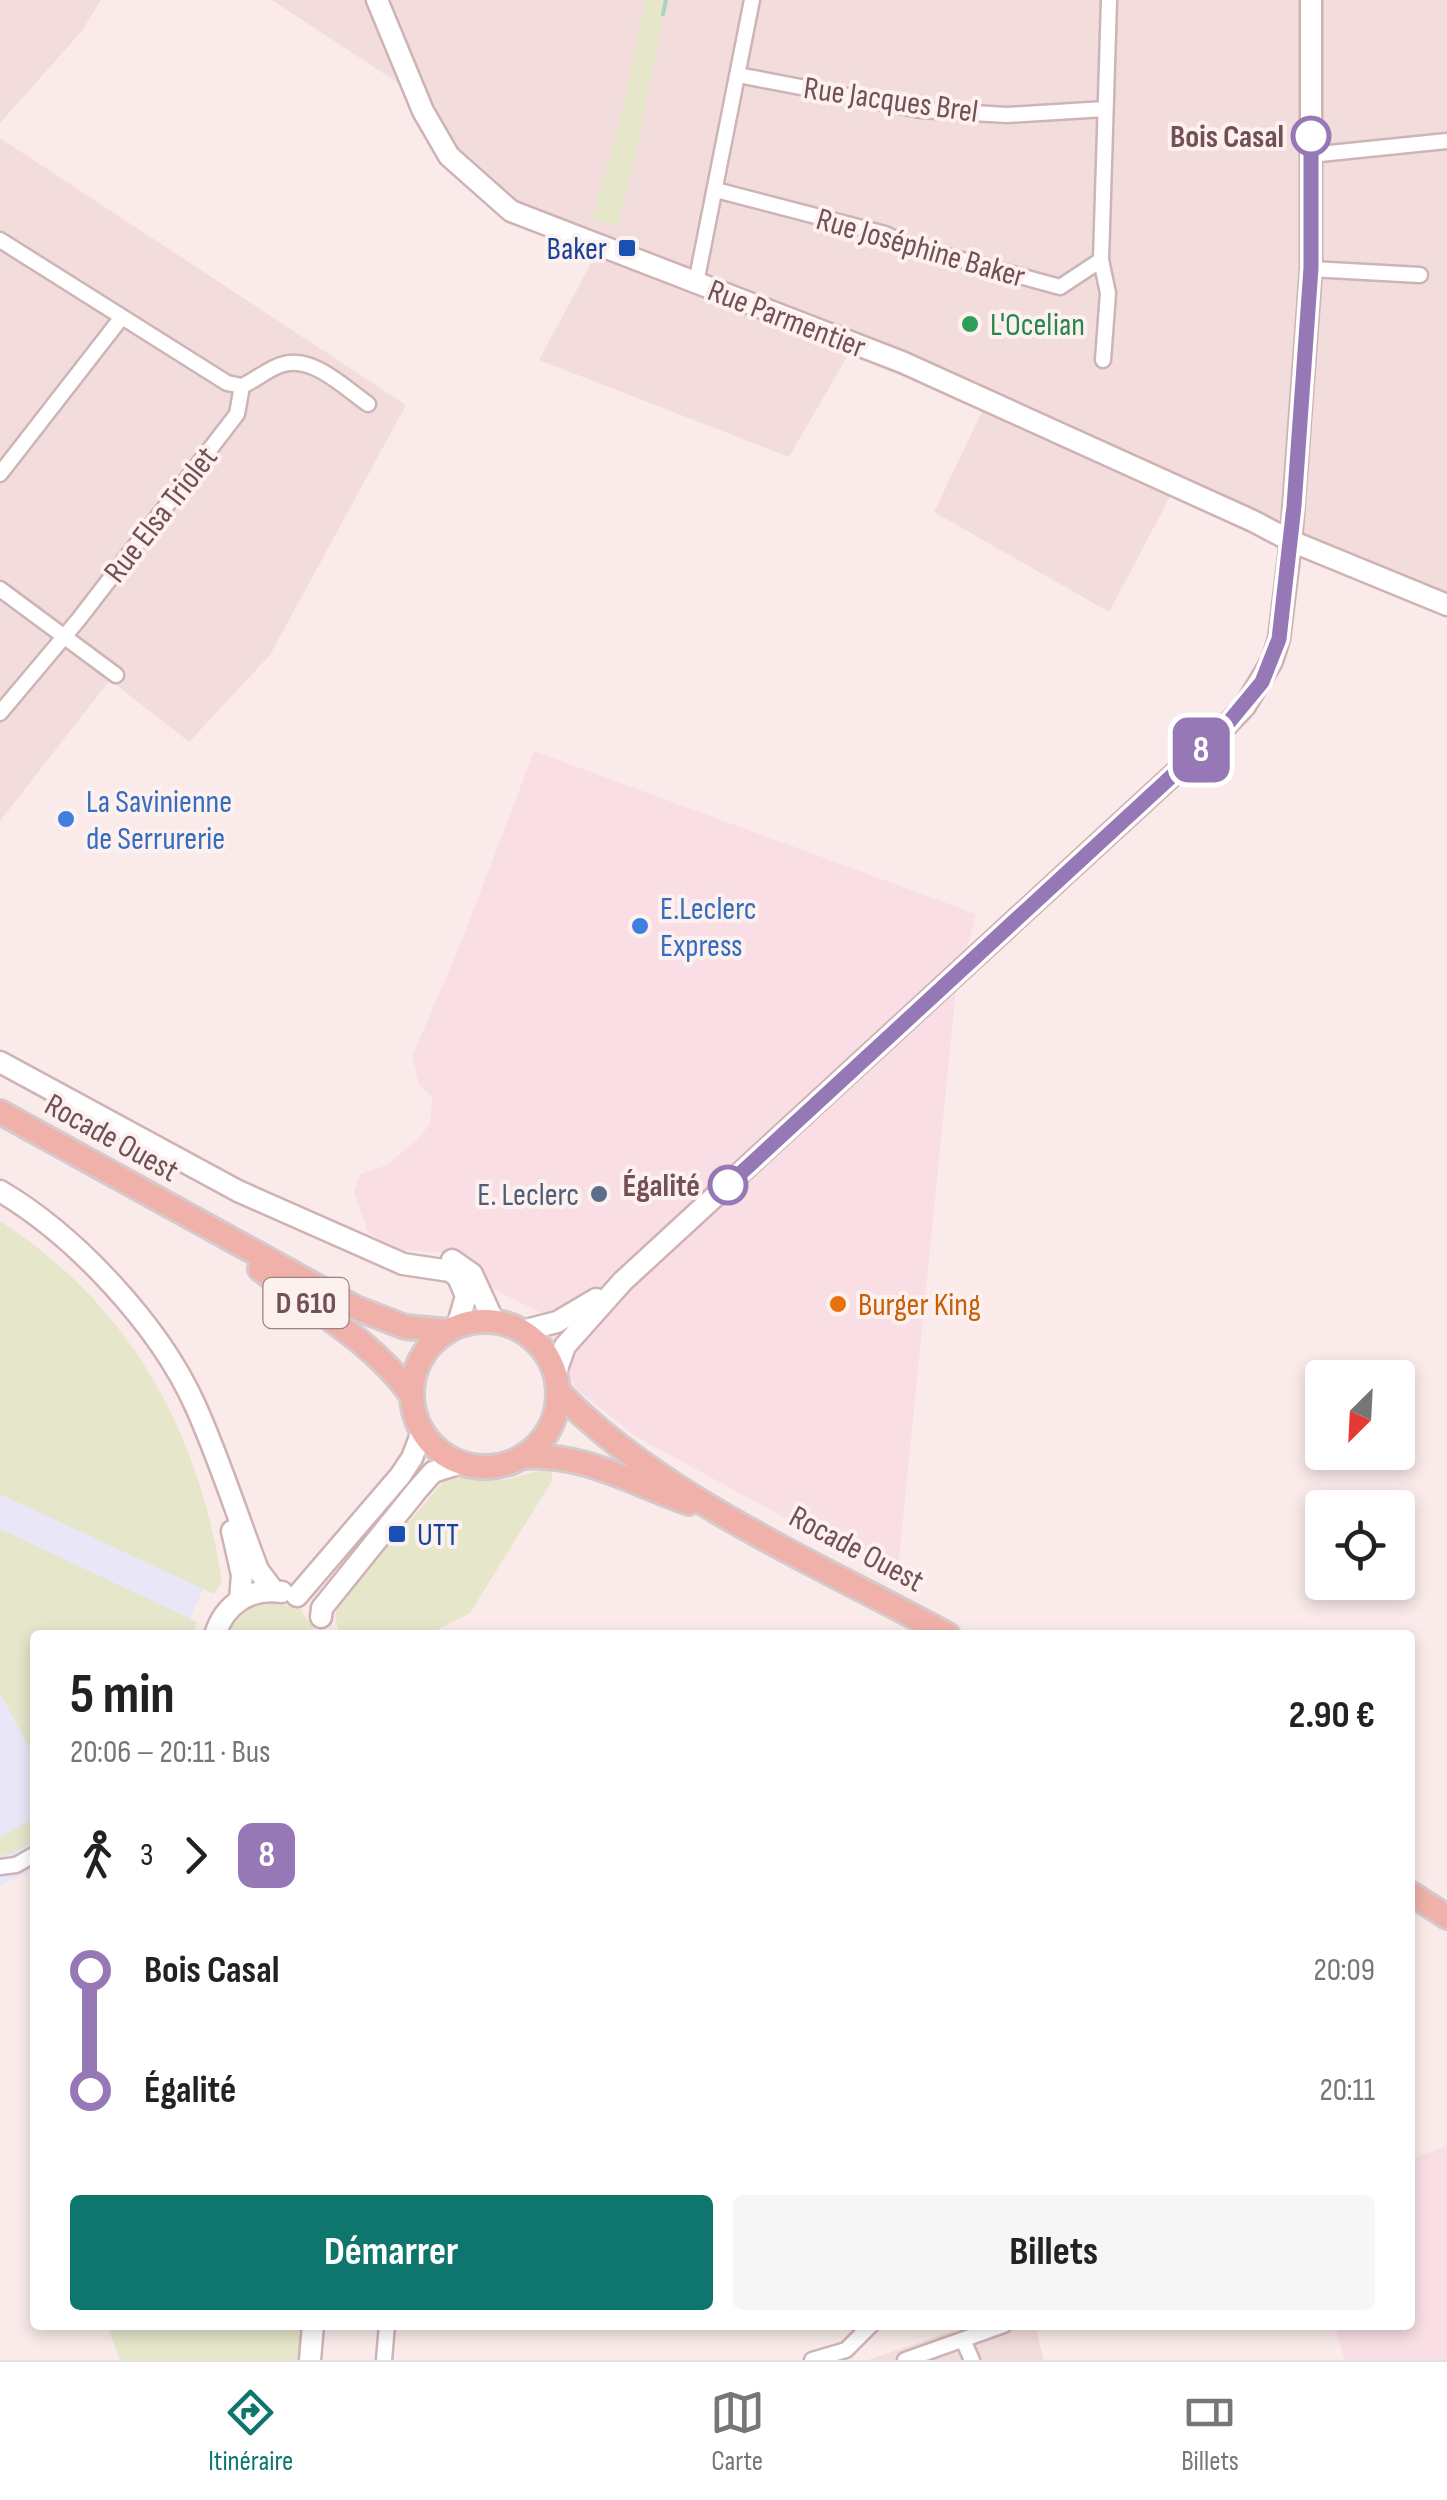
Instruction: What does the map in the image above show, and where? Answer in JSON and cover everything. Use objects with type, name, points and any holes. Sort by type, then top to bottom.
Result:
[{"type":"main road","name":"Rocade Ouest","points":[[0,1112],[328,1294],[384,1321],[420,1330],[452,1329]]},
{"type":"main road","name":"Rocade Ouest","points":[[193,1219],[362,1346],[402,1381],[412,1396]]},
{"type":"main road","points":[[494,1322],[522,1332],[536,1343],[556,1383],[556,1411],[538,1444],[522,1456],[486,1467],[446,1456],[422,1432],[412,1396],[421,1358],[452,1329],[494,1322]]},
{"type":"main road","name":"Rocade Ouest","points":[[556,1383],[622,1449],[734,1520],[939,1630]]},
{"type":"main road","name":"Rocade Ouest","points":[[522,1456],[581,1461],[734,1520]]},
{"type":"main road","points":[[1415,1896],[1447,1917]]},
{"type":"street","name":"Rue Parmentier","points":[[377,0],[422,110],[450,156],[511,211],[902,362],[1253,520],[1291,541],[1447,606]]},
{"type":"street","points":[[696,283],[752,0]]},
{"type":"street","points":[[1103,360],[1108,293],[1101,260],[1109,0]]},
{"type":"street","points":[[556,1383],[565,1346],[623,1281],[1245,706],[1262,682],[1279,639],[1291,541],[1311,268],[1312,0]]},
{"type":"street","name":"Rue Jacques Brel","points":[[738,75],[920,110],[1007,115],[1105,109]]},
{"type":"street","points":[[1310,155],[1447,142]]},
{"type":"street","name":"Rue Joséphine Baker","points":[[716,190],[886,234],[911,246],[1060,286],[1101,260]]},
{"type":"street","points":[[0,240],[211,376],[242,386],[274,368],[298,363],[310,366],[368,404]]},
{"type":"street","points":[[1311,268],[1420,276]]},
{"type":"street","points":[[0,474],[122,317]]},
{"type":"street","name":"Rue Elsa Triolet","points":[[0,712],[237,414],[242,386]]},
{"type":"street","points":[[0,589],[116,675]]},
{"type":"street","points":[[0,1062],[238,1191],[403,1264],[450,1271],[458,1277],[466,1296],[452,1329]]},
{"type":"street","points":[[0,1191],[50,1224],[104,1275],[171,1360],[195,1404],[258,1570],[274,1590]]},
{"type":"street","points":[[386,1256],[450,1259],[464,1265],[494,1322]]},
{"type":"street","points":[[522,1332],[557,1322],[623,1281]]},
{"type":"street","points":[[296,1596],[400,1476],[422,1432]]},
{"type":"street","points":[[213,1452],[242,1575],[240,1600]]},
{"type":"street","points":[[324,1626],[322,1608],[426,1481],[434,1472],[461,1463]]},
{"type":"street","points":[[218,1630],[222,1618],[240,1600],[256,1592],[274,1590],[296,1596],[324,1626]]},
{"type":"street","points":[[0,1867],[16,1865],[30,1857]]},
{"type":"street","points":[[310,2360],[313,2330]]},
{"type":"street","points":[[384,2360],[387,2330]]},
{"type":"street","points":[[812,2360],[846,2350],[866,2330]]},
{"type":"street","points":[[905,2360],[990,2330]]},
{"type":"street","points":[[963,2340],[972,2360]]},
{"type":"shaded area","points":[[0,0],[101,0],[81,32],[0,123]]},
{"type":"shaded area","points":[[272,0],[1447,0],[1447,615],[1172,493],[1109,612],[934,512],[984,407],[848,355],[789,457],[539,360],[596,254],[505,219],[436,152],[401,85]]},
{"type":"shaded area","points":[[0,138],[406,405],[270,655],[189,742],[110,680],[0,821]]},
{"type":"shaded area","points":[[534,751],[976,914],[956,990],[897,1579],[635,1436],[575,1388],[540,1312],[488,1287],[464,1254],[398,1250],[368,1233],[354,1192],[360,1174],[385,1166],[430,1124],[432,1097],[419,1085],[412,1056],[461,943]]},
{"type":"shaded area","points":[[0,1231],[210,1574],[184,1630],[30,1630],[30,1871],[0,1886]]},
{"type":"shaded area","points":[[1447,2146],[1447,2360],[1344,2360],[1336,2330],[1415,2330],[1415,2157]]},
{"type":"shaded area","points":[[955,2330],[1036,2330],[1044,2360],[868,2360]]},
{"type":"green space","points":[[646,0],[666,0],[632,171],[617,226],[591,220],[615,140]]},
{"type":"green space","points":[[0,1221],[46,1254],[86,1292],[121,1332],[151,1376],[196,1474],[222,1582],[214,1594],[0,1494]]},
{"type":"green space","points":[[552,1469],[552,1481],[470,1613],[437,1630],[338,1630],[338,1605],[443,1482],[464,1478],[502,1480]]},
{"type":"green space","points":[[0,1529],[197,1622],[195,1630],[30,1630],[30,1749],[0,1692]]},
{"type":"green space","points":[[271,1601],[300,1609],[315,1630],[230,1630],[242,1611]]},
{"type":"green space","points":[[30,1821],[30,1844],[13,1853],[0,1856],[0,1837]]},
{"type":"green space","points":[[109,2330],[302,2330],[300,2360],[120,2360]]},
{"type":"waterway","points":[[663,14],[666,0]]},
{"type":"bus line","name":"8","points":[[728,1185],[1224,728],[1262,682],[1279,639],[1294,506],[1311,268],[1311,136]]},
{"type":"place","name":"Bois Casal","points":[[1311,136]]},
{"type":"place","name":"Baker","points":[[627,248]]},
{"type":"place","name":"L'Ocelian","points":[[970,324]]},
{"type":"place","name":"La Savinienne de Serrurerie","points":[[66,819]]},
{"type":"place","name":"E.Leclerc Express","points":[[640,926]]},
{"type":"place","name":"Égalité","points":[[728,1185]]},
{"type":"place","name":"E. Leclerc","points":[[599,1194]]},
{"type":"place","name":"Burger King","points":[[838,1304]]},
{"type":"place","name":"UTT","points":[[397,1534]]}]
